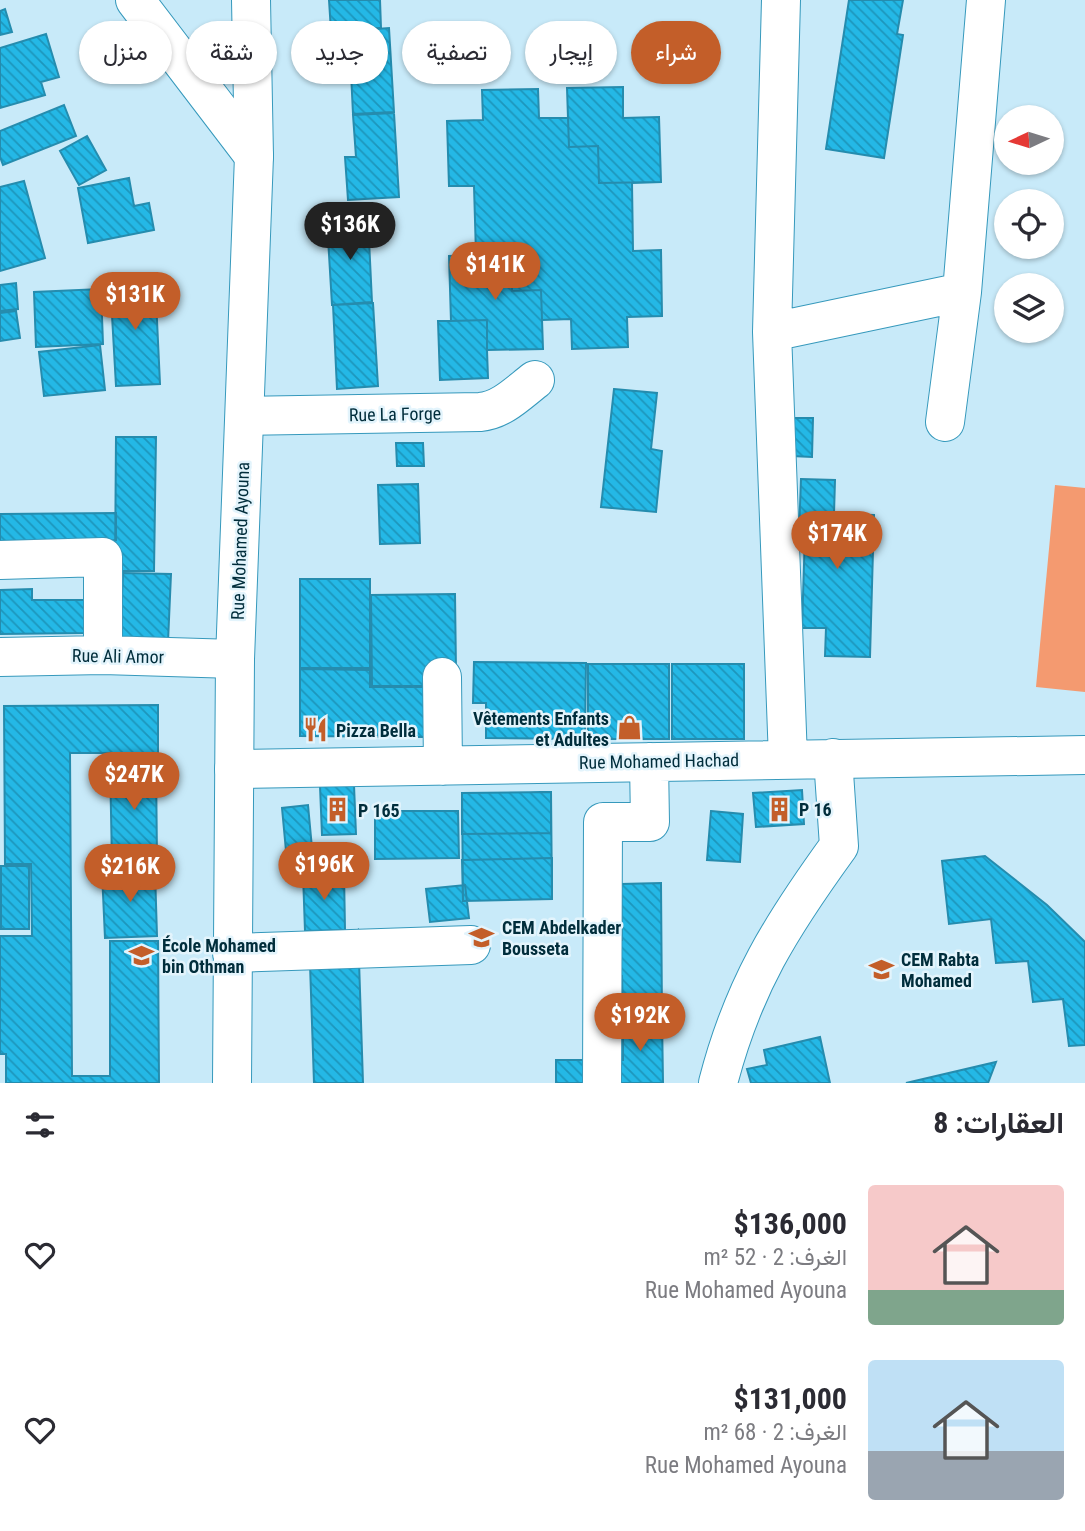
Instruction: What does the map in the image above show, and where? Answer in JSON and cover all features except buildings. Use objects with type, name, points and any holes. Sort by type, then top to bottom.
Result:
[{"type":"street","points":[[135,0],[254,156]]},
{"type":"street","name":"Rue Mohamed Ayouna","points":[[232,1083],[235,659],[254,156],[251,0]]},
{"type":"street","points":[[781,0],[772,332],[788,759]]},
{"type":"street","points":[[945,422],[962,292],[986,0]]},
{"type":"street","points":[[772,332],[962,292]]},
{"type":"street","name":"Rue La Forge","points":[[244,416],[489,411],[504,404],[535,380]]},
{"type":"street","points":[[0,560],[103,557],[103,655]]},
{"type":"street","name":"Rue Ali Amor","points":[[0,657],[103,655],[235,659]]},
{"type":"street","points":[[442,677],[443,766]]},
{"type":"street","name":"Rue Mohamed Hachad","points":[[233,769],[1085,755]]},
{"type":"street","points":[[718,1083],[737,1019],[767,953],[799,901],[839,846],[833,758]]},
{"type":"street","points":[[602,1083],[603,822],[650,822],[649,762]]},
{"type":"street","points":[[232,953],[471,945]]},
{"type":"shaded area","points":[[1055,485],[1085,488],[1085,692],[1036,687]]},
{"type":"place","name":"Vêtements Enfants et Adultes","points":[[629,728]]},
{"type":"place","name":"Pizza Bella","points":[[316,730]]},
{"type":"place","name":"P 16","points":[[779,809]]},
{"type":"place","name":"P 165","points":[[338,810]]},
{"type":"place","name":"CEM Abdelkader Bousseta","points":[[482,937]]},
{"type":"place","name":"École Mohamed bin Othman","points":[[142,955]]},
{"type":"place","name":"CEM Rabta Mohamed","points":[[881,969]]}]
